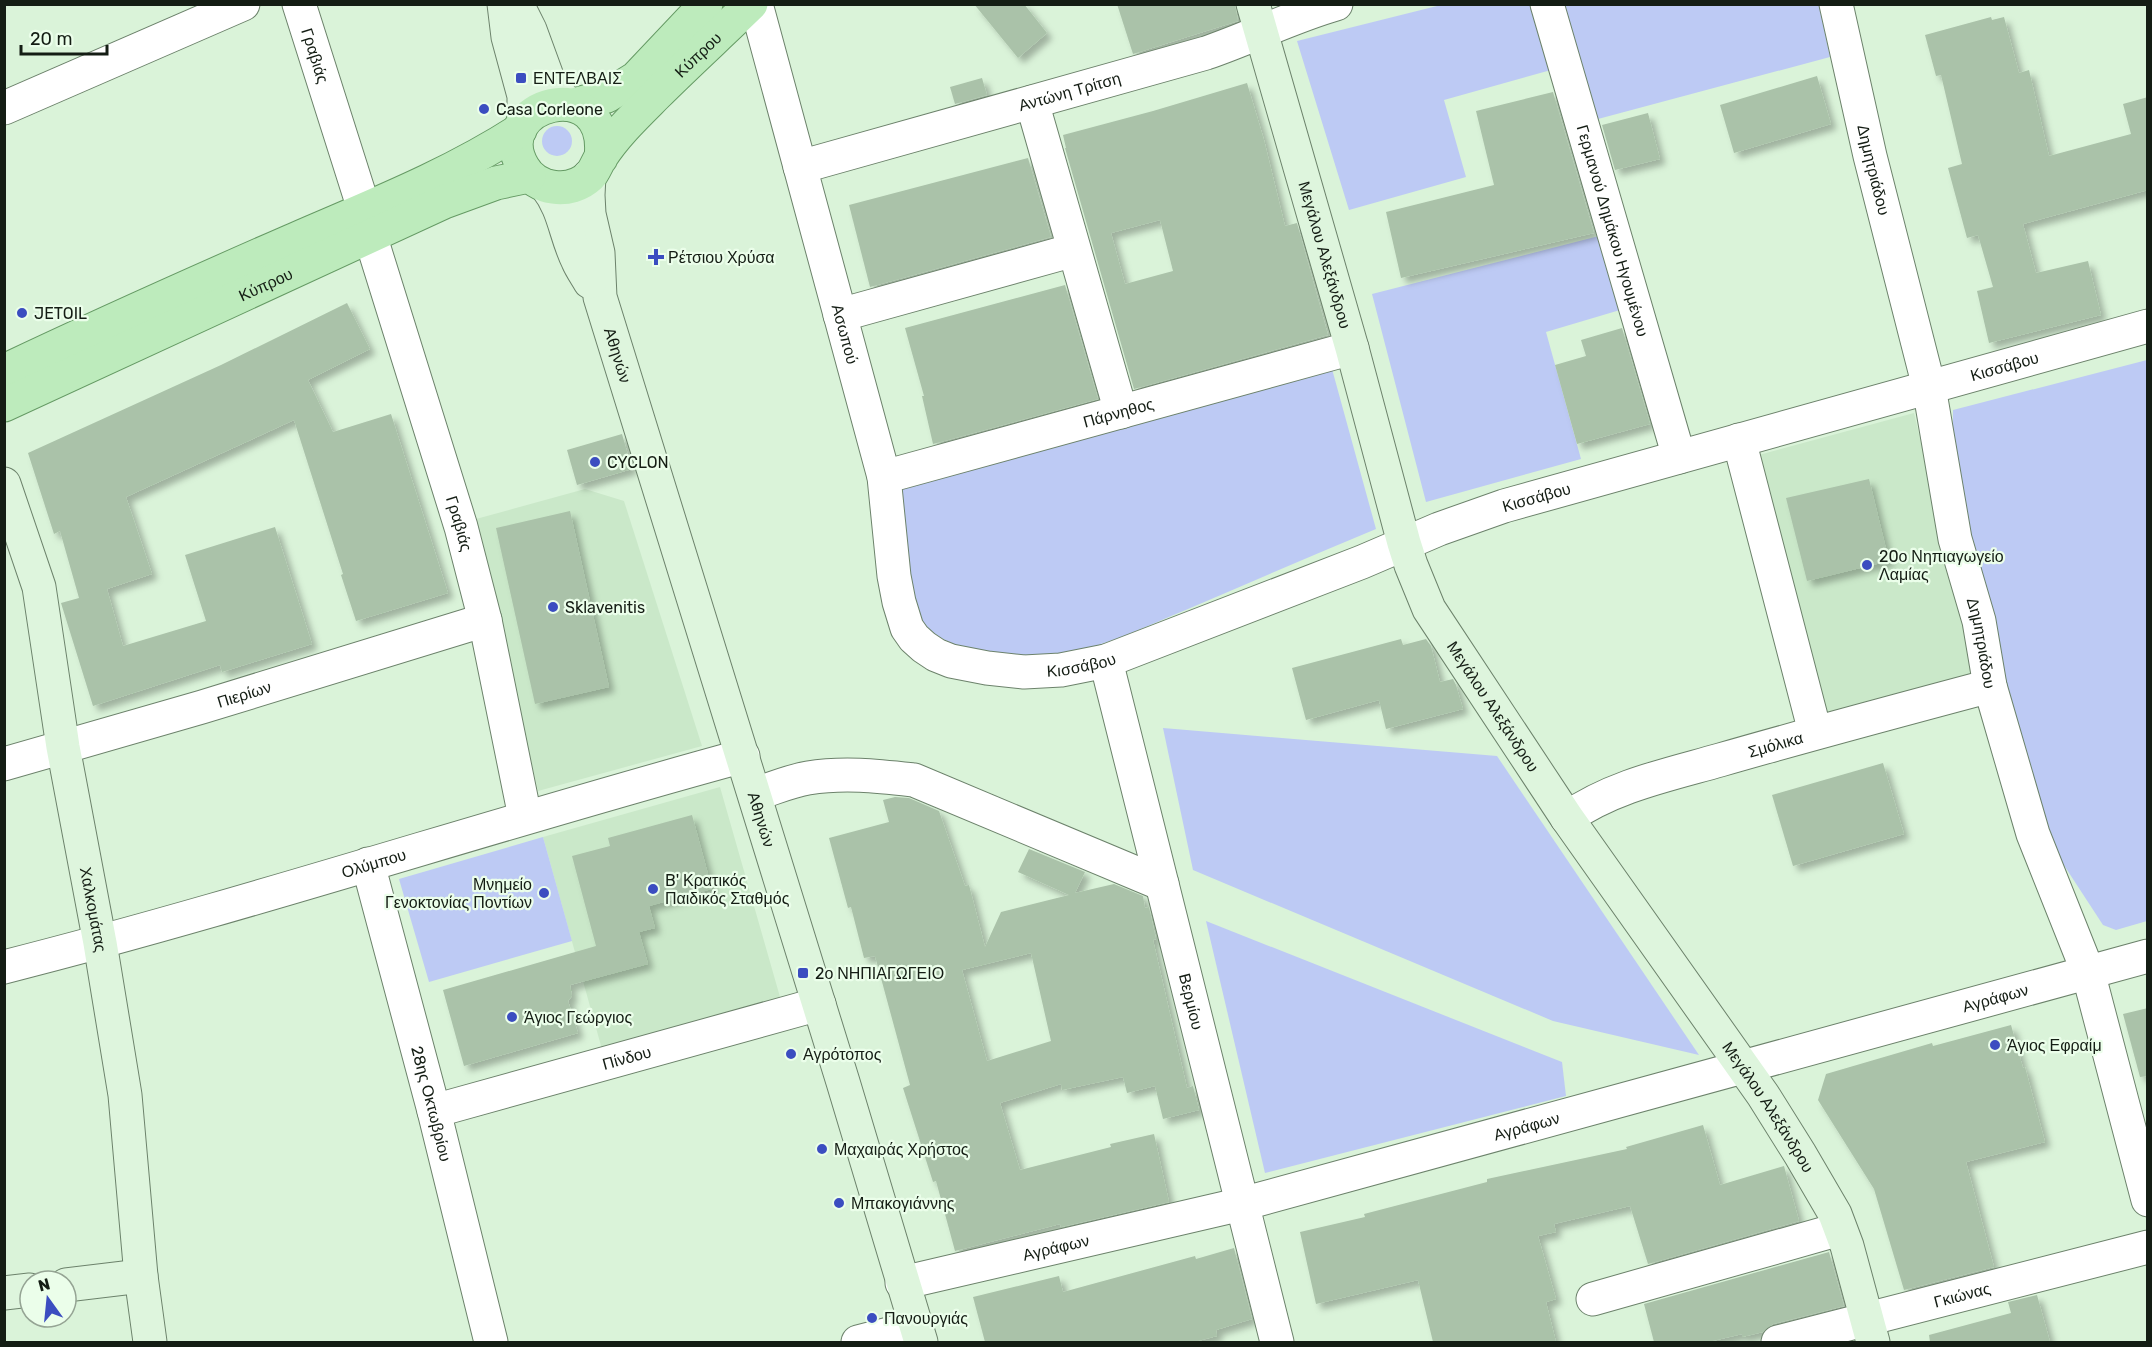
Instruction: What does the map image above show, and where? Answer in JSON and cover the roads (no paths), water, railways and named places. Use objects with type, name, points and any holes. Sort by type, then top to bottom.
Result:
[{"type":"main road","name":"Κύπρου","points":[[4,405],[367,222],[522,126],[533,113],[543,106],[555,103],[571,104],[607,96],[636,78],[706,4]]},
{"type":"main road","name":"Κύπρου","points":[[4,371],[127,313],[367,222],[512,178],[538,181],[558,188],[580,183],[595,167],[625,126],[754,4]]},
{"type":"main road","points":[[571,104],[588,114],[598,126],[603,142],[595,167]]},
{"type":"main road","points":[[522,126],[517,149],[519,159],[538,181]]},
{"type":"street","points":[[4,108],[243,4]]},
{"type":"street","name":"Γραβιάς","points":[[299,4],[461,527],[484,620],[525,817]]},
{"type":"street","points":[[504,4],[508,37],[524,96],[522,126]]},
{"type":"street","points":[[517,4],[530,30],[549,82],[571,104]]},
{"type":"street","name":"Ασωπού","points":[[754,4],[884,477],[894,576],[906,628],[914,638],[936,655]]},
{"type":"street","name":"Αντώνη Τρίτση","points":[[800,167],[1206,53],[1257,18],[1302,15],[1336,4]]},
{"type":"street","name":"Γερμανού Δημάκου Ηγουμένου","points":[[1547,4],[1679,457]]},
{"type":"street","name":"Δημητριάδου","points":[[1836,4],[1870,156],[1929,387],[1955,539],[1979,621],[1990,686],[2033,834],[2088,972],[2148,1200]]},
{"type":"street","name":"Μεγάλου Αλεξάνδρου","points":[[1257,18],[1352,348],[1404,543],[1429,609],[1567,818],[1763,1095],[1800,1154],[1835,1214],[1870,1331]]},
{"type":"street","points":[[1032,102],[1121,412]]},
{"type":"street","name":"Αθηνών","points":[[595,167],[588,195],[592,231],[598,253],[600,297]]},
{"type":"street","name":"Αθηνών","points":[[538,181],[562,213],[578,261],[600,297],[755,794],[918,1335]]},
{"type":"street","points":[[840,315],[1074,250]]},
{"type":"street","name":"Κισσάβου","points":[[936,655],[951,661],[987,668],[1024,672],[1062,670],[1107,661],[1362,562],[1404,543],[1504,506],[2148,326]]},
{"type":"street","name":"Πάρνηθος","points":[[884,477],[1352,348]]},
{"type":"street","points":[[1738,441],[1815,732]]},
{"type":"street","name":"Χαλκομάτας","points":[[4,484],[39,587],[63,747],[100,943],[125,1095],[141,1276],[150,1342]]},
{"type":"street","name":"Πιερίων","points":[[4,764],[484,620]]},
{"type":"street","name":"Βερμίου","points":[[1107,661],[1277,1342]]},
{"type":"street","name":"Σμόλικα","points":[[1567,818],[1587,804],[1621,789],[1815,732],[1990,686]]},
{"type":"street","name":"Ολύμπου","points":[[4,967],[100,943],[525,817],[743,756]]},
{"type":"street","points":[[755,794],[806,778],[843,774],[914,780],[1162,884]]},
{"type":"street","name":"28ης Οκτωβρίου","points":[[368,864],[434,1111],[491,1342]]},
{"type":"street","name":"Αγράφων","points":[[903,1282],[1242,1204],[2148,956]]},
{"type":"street","name":"Πίνδου","points":[[434,1111],[819,1004]]},
{"type":"street","points":[[1593,1299],[1840,1229]]},
{"type":"street","name":"Γκιώνας","points":[[1778,1342],[1870,1331],[2148,1247]]},
{"type":"street","points":[[78,1284],[141,1276]]},
{"type":"street","points":[[858,1342],[918,1335]]},
{"type":"place","name":"ΕΝΤΕΛΒΑΙΣ","points":[[521,78]]},
{"type":"place","name":"Casa Corleone","points":[[484,109]]},
{"type":"place","name":"Ρέτσιου Χρύσα","points":[[656,257]]},
{"type":"place","name":"JETOIL","points":[[22,313]]},
{"type":"place","name":"CYCLON","points":[[595,462]]},
{"type":"place","name":"20ο Νηπιαγωγείο Λαμίας","points":[[1867,565]]},
{"type":"place","name":"Sklavenitis","points":[[553,607]]},
{"type":"place","name":"B' Κρατικός Παιδικός Σταθμός","points":[[653,889]]},
{"type":"place","name":"Μνημείο Γενοκτονίας Ποντίων","points":[[544,893]]},
{"type":"place","name":"2ο ΝΗΠΙΑΓΩΓΕΙΟ","points":[[803,973]]},
{"type":"place","name":"Άγιος Γεώργιος","points":[[512,1017]]},
{"type":"place","name":"Άγιος Εφραίμ","points":[[1995,1045]]},
{"type":"place","name":"Αγρότοπος","points":[[791,1054]]},
{"type":"place","name":"Μαχαιράς Χρήστος","points":[[822,1149]]},
{"type":"place","name":"Μπακογιάννης","points":[[839,1203]]},
{"type":"place","name":"Πανουργιάς","points":[[872,1318]]}]
